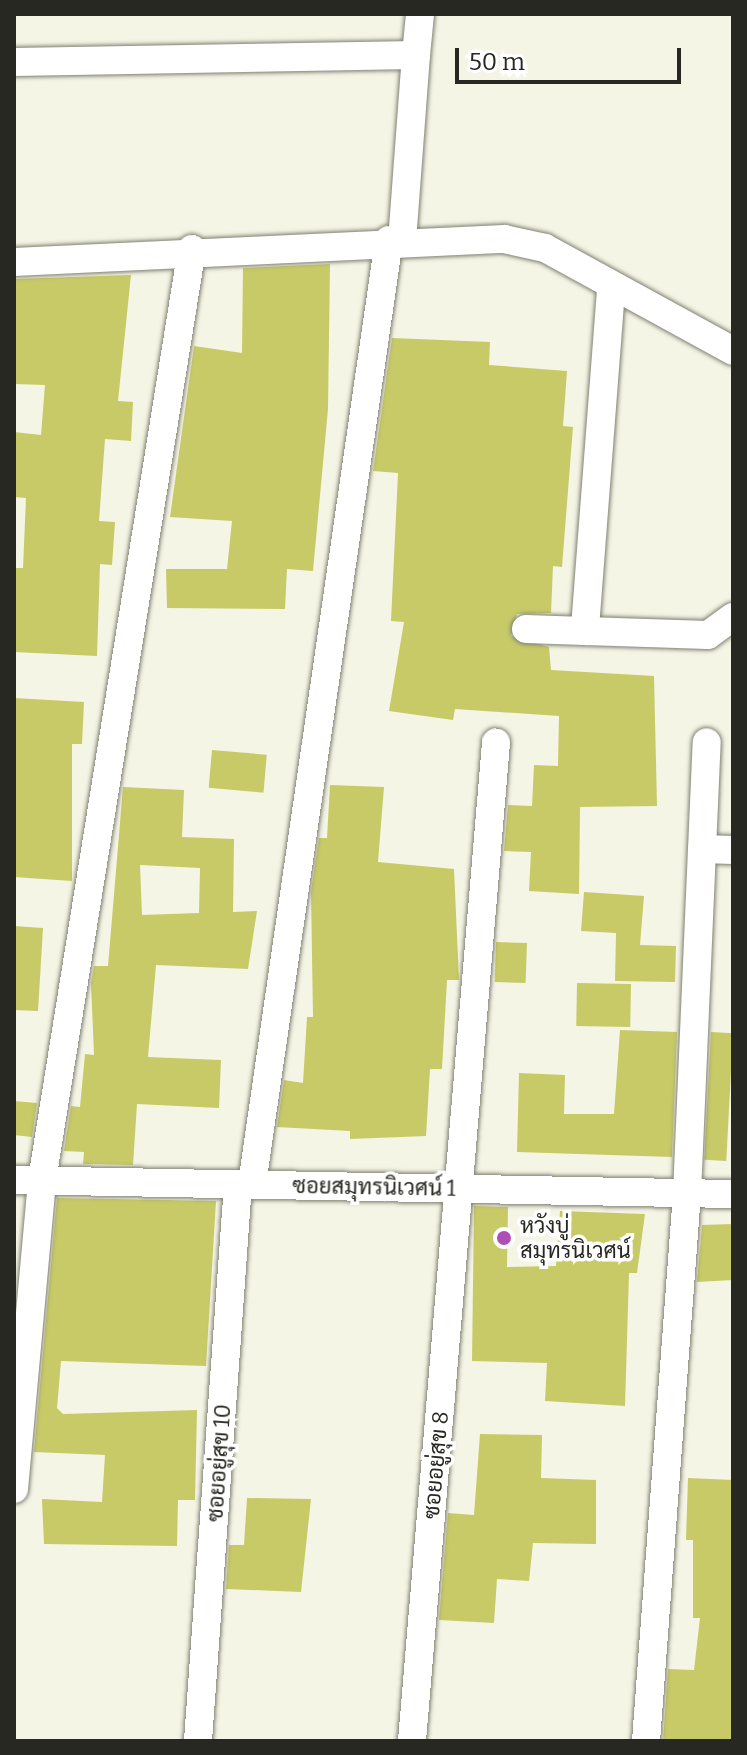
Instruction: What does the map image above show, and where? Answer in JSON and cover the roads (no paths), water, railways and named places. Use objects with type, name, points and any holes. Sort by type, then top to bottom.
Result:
[{"type":"street","name":"ซอยอยู่สุข 10","points":[[198,1741],[245,1184],[395,240],[420,14]]},
{"type":"street","points":[[14,62],[416,55]]},
{"type":"street","points":[[14,262],[192,249],[395,240],[504,239],[545,248],[611,290],[733,351]]},
{"type":"street","points":[[14,1489],[28,1180],[192,249]]},
{"type":"street","points":[[585,631],[611,290]]},
{"type":"street","points":[[526,629],[708,635],[733,617]]},
{"type":"street","points":[[646,1741],[687,1193],[707,742]]},
{"type":"street","name":"ซอยอยู่สุข 8","points":[[412,1741],[496,743]]},
{"type":"street","points":[[702,849],[733,850]]},
{"type":"street","name":"ซอยสมุทรนิเวศน์ 1","points":[[28,1180],[733,1194]]},
{"type":"place","name":"หวังบู่ สมุทรนิเวศน์","points":[[504,1238]]}]
